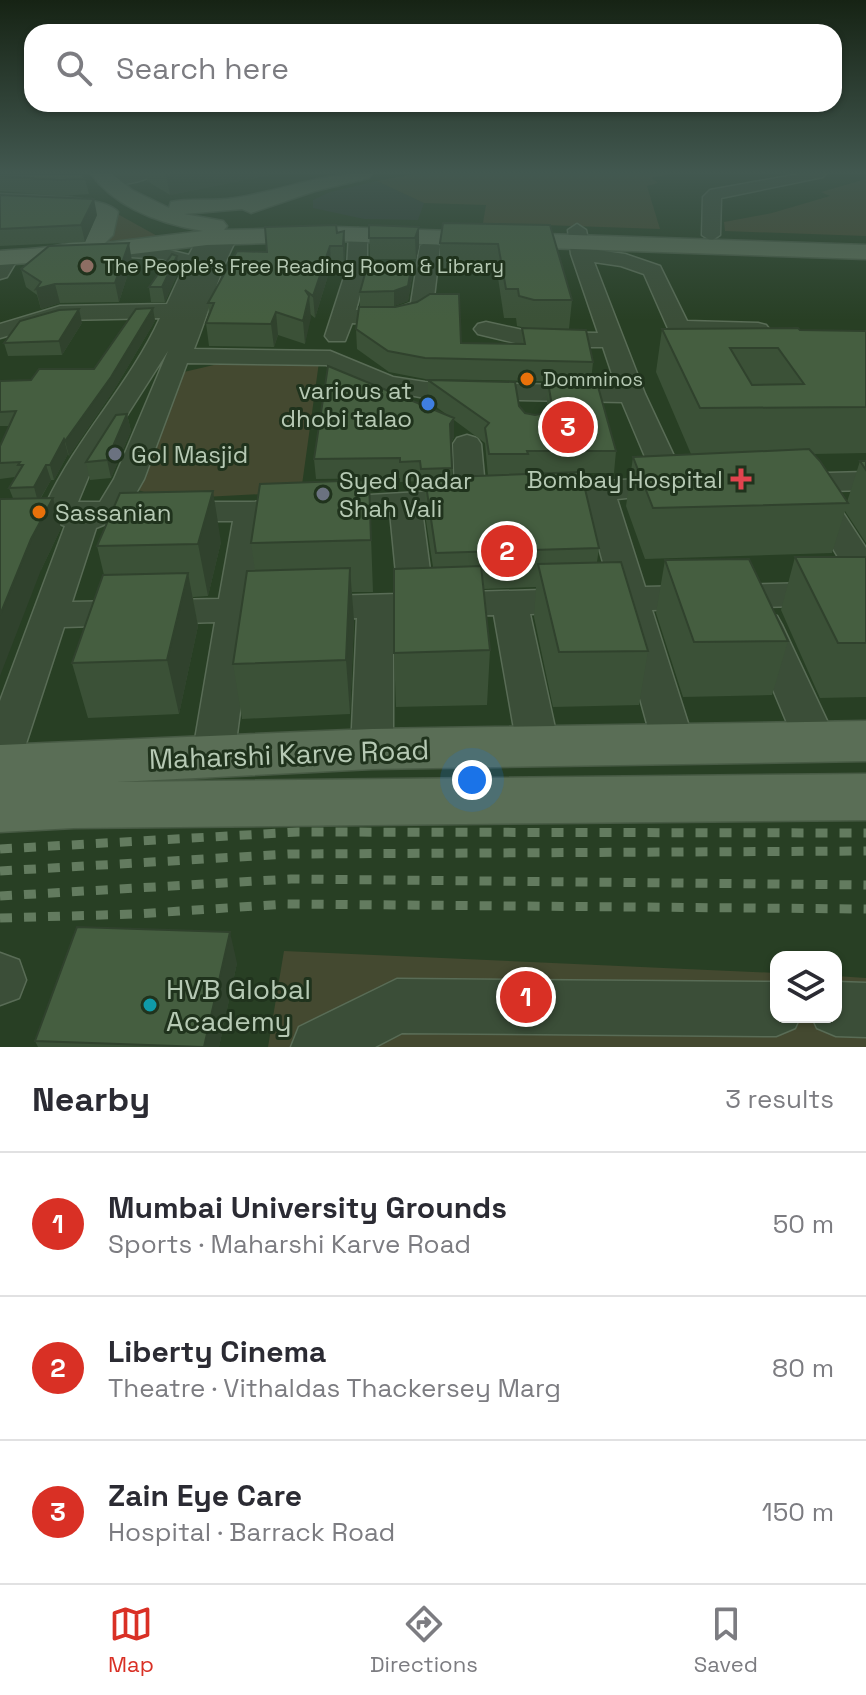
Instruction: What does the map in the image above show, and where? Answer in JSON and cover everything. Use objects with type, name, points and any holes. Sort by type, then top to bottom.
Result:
[{"type":"main road","points":[[3,263],[90,243],[101,235],[104,223]]},
{"type":"main road","points":[[187,223],[217,231],[236,223]]},
{"type":"main road","points":[[188,223],[217,231],[231,223]]},
{"type":"main road","points":[[209,223],[217,231]]},
{"type":"main road","points":[[342,223],[361,229]]},
{"type":"main road","points":[[38,255],[100,251],[217,231],[361,229],[579,242],[866,252]]},
{"type":"main road","points":[[579,242],[711,235],[866,241]]},
{"type":"main road","name":"Maharshi Karve Road","points":[[0,766],[372,749],[673,742],[841,742]]},
{"type":"main road","name":"Maharshi Karve Road","points":[[0,809],[74,805],[866,797]]},
{"type":"street","points":[[711,223],[711,235]]},
{"type":"street","points":[[330,358],[357,268],[361,229]]},
{"type":"street","points":[[84,515],[129,479],[178,356],[195,268],[217,231]]},
{"type":"street","points":[[0,759],[84,515],[75,473],[159,347],[187,311],[212,265],[217,231]]},
{"type":"street","points":[[579,242],[653,270],[678,328],[787,331]]},
{"type":"street","points":[[0,517],[250,511],[688,486],[632,394],[579,242]]},
{"type":"street","points":[[100,251],[168,254],[186,259],[195,268]]},
{"type":"street","points":[[344,316],[395,315],[417,311],[422,306],[423,261]]},
{"type":"street","points":[[357,268],[382,268]]},
{"type":"street","points":[[0,352],[5,330],[60,313],[187,311]]},
{"type":"street","points":[[486,329],[510,338],[528,340],[612,340]]},
{"type":"street","points":[[178,356],[330,358],[387,384],[405,388],[530,402],[632,394]]},
{"type":"street","points":[[467,444],[495,497]]},
{"type":"street","points":[[763,484],[866,481]]},
{"type":"street","points":[[808,483],[866,575]]},
{"type":"street","points":[[599,491],[673,742]]},
{"type":"street","points":[[405,502],[417,605]]},
{"type":"street","points":[[213,757],[250,511]]},
{"type":"street","points":[[50,615],[866,593]]},
{"type":"street","points":[[751,596],[841,742]]},
{"type":"street","points":[[510,603],[538,746]]},
{"type":"street","points":[[372,749],[375,607]]},
{"type":"street","points":[[319,1047],[397,1006],[770,1009]]},
{"type":"street","points":[[842,1009],[866,1010]]},
{"type":"green space","points":[[107,223],[134,223],[159,237],[96,242]]},
{"type":"green space","points":[[483,223],[658,223],[660,229]]},
{"type":"green space","points":[[724,223],[866,223],[866,236],[725,231]]},
{"type":"green space","points":[[319,362],[301,492],[166,499],[135,489],[184,372],[218,364]]},
{"type":"green space","points":[[284,951],[770,973],[770,1023],[842,1023],[842,976],[866,978],[866,1047],[268,1047]]},
{"type":"building","points":[[0,223],[82,223],[81,225],[0,229]]},
{"type":"building","points":[[443,223],[550,225],[572,300],[534,300],[519,296],[518,289],[506,289],[498,244],[440,243]]},
{"type":"building","points":[[336,225],[337,233],[344,231],[343,246],[330,246],[313,296],[305,290],[309,296],[303,321],[276,312],[271,324],[206,323],[214,303],[208,303],[237,251],[267,252],[265,227]]},
{"type":"building","points":[[369,225],[419,227],[415,238],[369,238]]},
{"type":"building","points":[[129,243],[115,283],[55,284],[36,289],[41,282],[21,269],[49,246]]},
{"type":"building","points":[[172,254],[177,256],[162,287],[149,287]]},
{"type":"building","points":[[368,263],[412,263],[408,286],[394,291],[360,292]]},
{"type":"building","points":[[430,294],[459,294],[461,343],[525,344],[522,328],[586,330],[593,362],[425,358],[388,351],[356,329],[359,307],[395,307],[417,302]]},
{"type":"building","points":[[153,308],[111,377],[64,439],[34,487],[9,488],[23,465],[18,465],[20,462],[0,463],[0,446],[16,411],[0,412],[0,381],[31,380],[39,369],[94,369],[136,309]]},
{"type":"building","points":[[79,309],[59,341],[4,343],[20,321],[59,310]]},
{"type":"building","points":[[662,329],[866,331],[866,407],[700,408]],"holes":[[[730,348],[778,348],[804,384],[752,385]]]},
{"type":"building","points":[[328,366],[454,418],[450,424],[452,468],[421,469],[420,461],[400,462],[400,458],[314,459]]},
{"type":"building","points":[[428,380],[515,382],[519,406],[525,413],[535,415],[546,413],[552,406],[548,382],[597,383],[616,451],[489,454],[485,428],[489,423]]},
{"type":"building","points":[[127,414],[107,460],[86,462],[116,415]]},
{"type":"building","points":[[809,449],[848,503],[653,508],[633,457]]},
{"type":"building","points":[[581,472],[599,548],[436,553],[425,478]]},
{"type":"building","points":[[369,480],[371,540],[251,543],[260,484]]},
{"type":"building","points":[[213,491],[198,544],[97,546],[120,493]]},
{"type":"building","points":[[53,498],[31,539],[0,615],[0,499]]},
{"type":"building","points":[[795,557],[866,557],[866,643],[838,643]]},
{"type":"building","points":[[749,559],[788,641],[694,642],[665,560]]},
{"type":"building","points":[[621,562],[648,651],[559,652],[538,564]]},
{"type":"building","points":[[481,566],[490,650],[394,653],[394,569]]},
{"type":"building","points":[[350,568],[346,660],[233,664],[247,571]]},
{"type":"building","points":[[188,573],[167,660],[72,663],[103,575]]},
{"type":"building","name":"HVB Global Academy","points":[[77,927],[230,932],[204,1047],[35,1041]]},
{"type":"railway","points":[[0,849],[298,832],[866,833]]},
{"type":"railway","points":[[0,871],[289,854],[866,851]]},
{"type":"railway","points":[[0,896],[291,879],[866,885]]},
{"type":"railway","points":[[0,918],[136,914],[286,904],[866,909]]},
{"type":"place","name":"The People's Free Reading Room & Library","points":[[87,266]]},
{"type":"place","name":"Domminos","points":[[527,379]]},
{"type":"place","name":"various at dhobi talao","points":[[428,404]]},
{"type":"place","name":"Zain Eye Care","points":[[568,427]]},
{"type":"place","name":"Gol Masjid","points":[[115,454]]},
{"type":"place","name":"Bombay Hospital","points":[[741,479]]},
{"type":"place","name":"Syed Qadar Shah Vali","points":[[323,494]]},
{"type":"place","name":"Sassanian","points":[[39,512]]},
{"type":"place","name":"Liberty Cinema","points":[[507,551]]},
{"type":"place","name":"Mumbai University Grounds","points":[[526,997]]},
{"type":"place","name":"HVB Global Academy","points":[[150,1005]]}]
